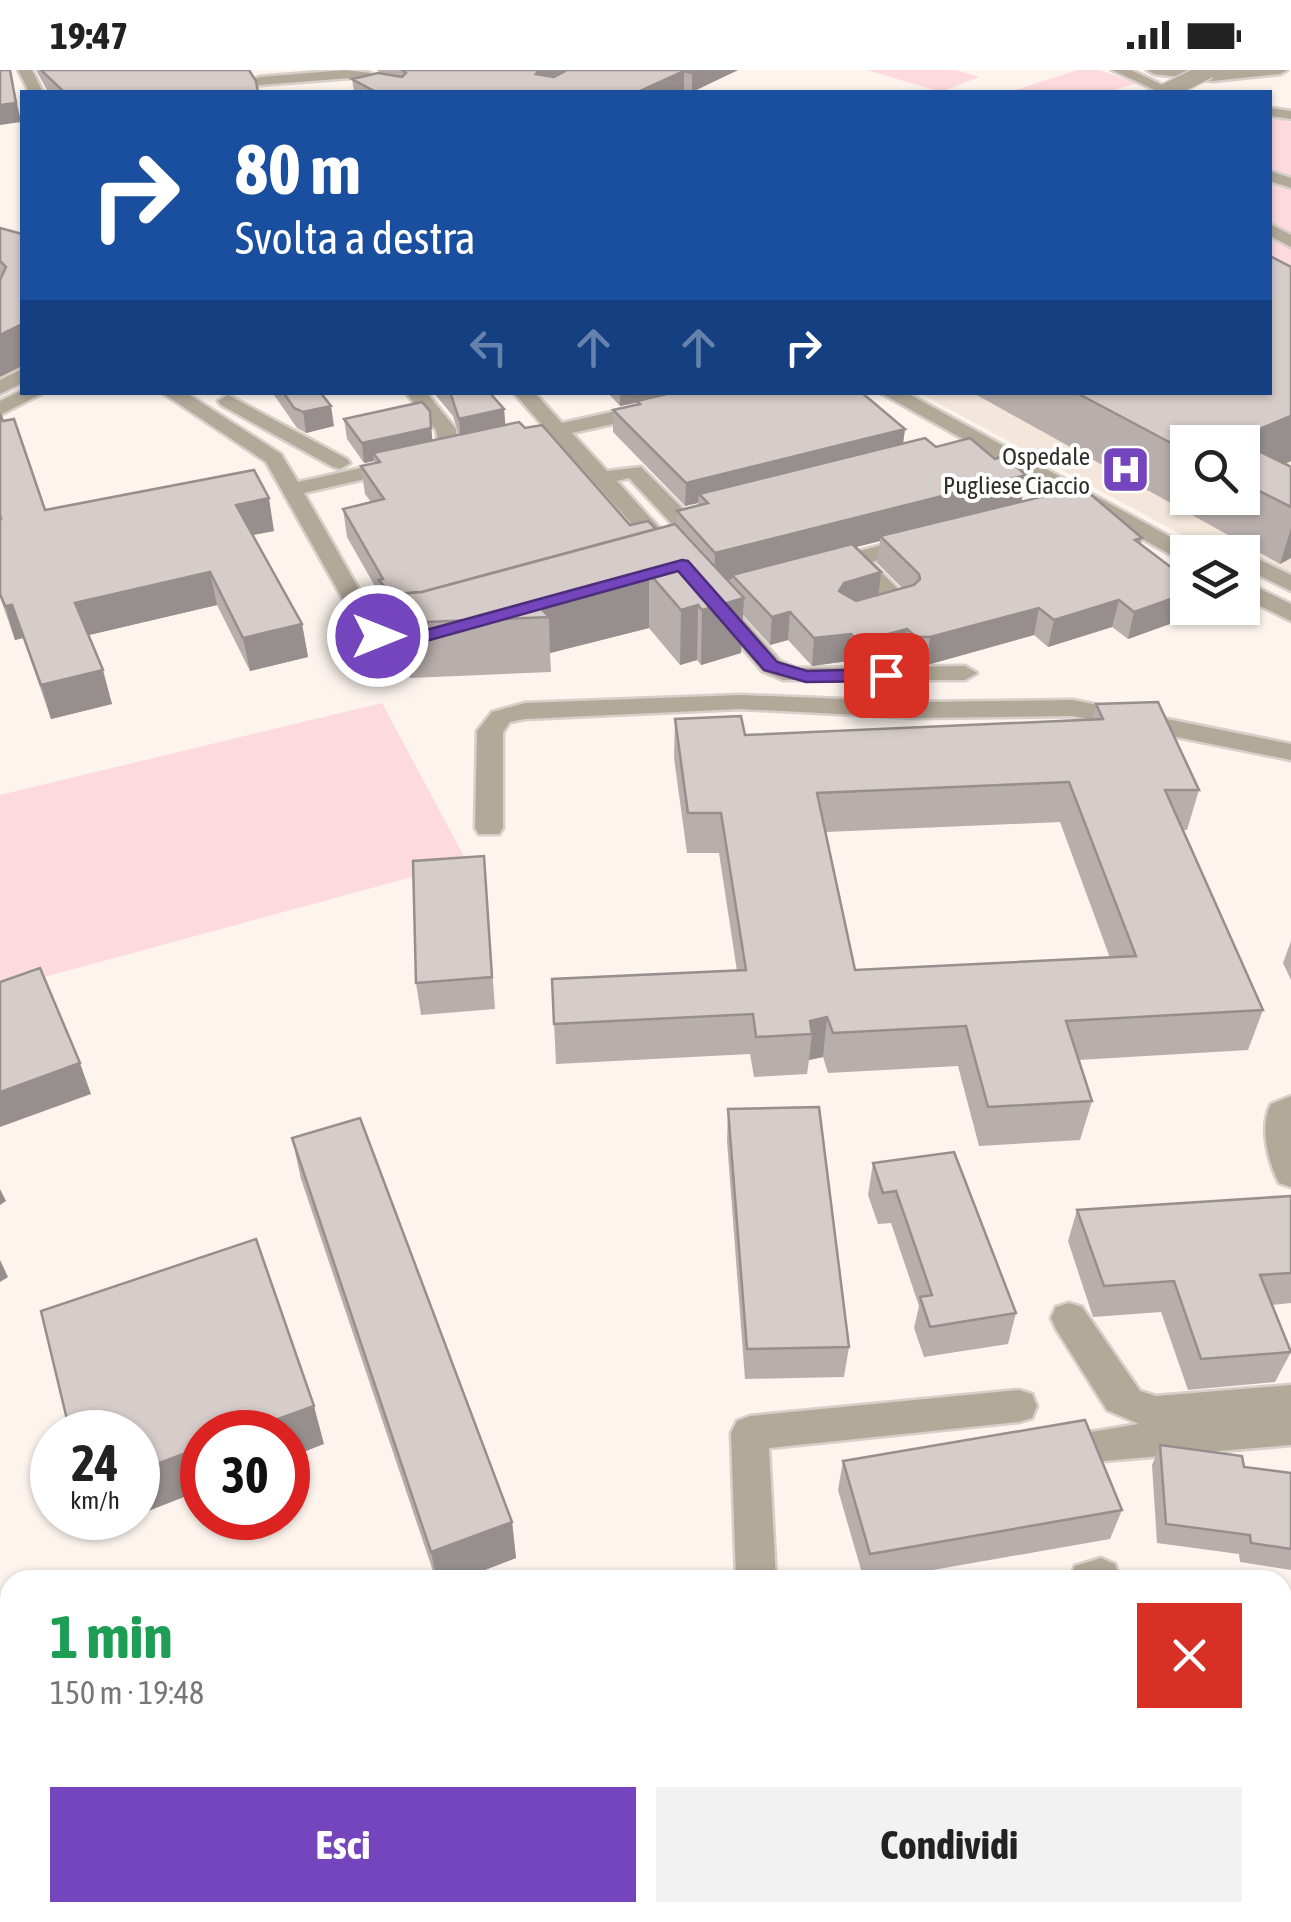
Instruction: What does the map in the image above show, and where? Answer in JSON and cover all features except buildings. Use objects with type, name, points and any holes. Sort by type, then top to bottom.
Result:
[{"type":"street","points":[[1120,70],[1164,90]]},
{"type":"street","points":[[1154,70],[1213,77],[1280,70]]},
{"type":"street","points":[[1172,90],[1209,70]]},
{"type":"street","points":[[259,81],[362,71],[380,82]]},
{"type":"street","points":[[0,409],[29,395]]},
{"type":"street","points":[[176,395],[274,458],[371,630],[390,639],[419,638],[457,628]]},
{"type":"street","points":[[201,410],[245,395]]},
{"type":"street","points":[[293,489],[457,453],[446,429],[418,395]]},
{"type":"street","points":[[526,395],[603,478],[672,568]]},
{"type":"street","points":[[521,438],[718,395]]},
{"type":"street","points":[[895,395],[1170,545]]},
{"type":"street","points":[[228,401],[340,463]]},
{"type":"street","points":[[945,452],[980,442]]},
{"type":"street","points":[[603,478],[634,471],[679,518],[736,504]]},
{"type":"street","points":[[1057,506],[1087,498]]},
{"type":"street","points":[[801,573],[947,535]]},
{"type":"street","points":[[852,618],[901,604],[855,560]]},
{"type":"street","points":[[1260,568],[1291,584]]},
{"type":"street","points":[[714,592],[770,666],[792,675],[965,674]]},
{"type":"street","points":[[1260,597],[1291,614]]},
{"type":"street","points":[[489,828],[490,730],[501,717],[525,710],[740,702],[917,710],[1074,708],[1291,752]]},
{"type":"street","points":[[1291,1108],[1282,1113],[1280,1131],[1291,1174]]},
{"type":"street","points":[[1069,1318],[1120,1398],[1130,1405],[1156,1412],[1291,1401]]},
{"type":"street","points":[[756,1570],[750,1433],[1019,1406]]},
{"type":"street","points":[[1103,1444],[1291,1428]]},
{"type":"shaded area","points":[[867,70],[956,70],[979,77],[946,90]]},
{"type":"shaded area","points":[[1078,70],[1099,70],[1137,83],[1114,90],[1015,90]]},
{"type":"shaded area","points":[[1272,116],[1291,123],[1291,269],[1272,258]]},
{"type":"shaded area","name":"Ospedale Pugliese Ciaccio","points":[[1291,313],[1291,594],[1260,577],[1260,535],[1182,535],[923,395],[1272,395]]},
{"type":"shaded area","points":[[382,703],[467,862],[0,989],[0,795]]},
{"type":"place","name":"Ospedale Pugliese Ciaccio","points":[[1125,470]]},
{"type":"route","points":[[378,636],[419,638],[682,565],[770,666],[806,677],[886,675]]}]
